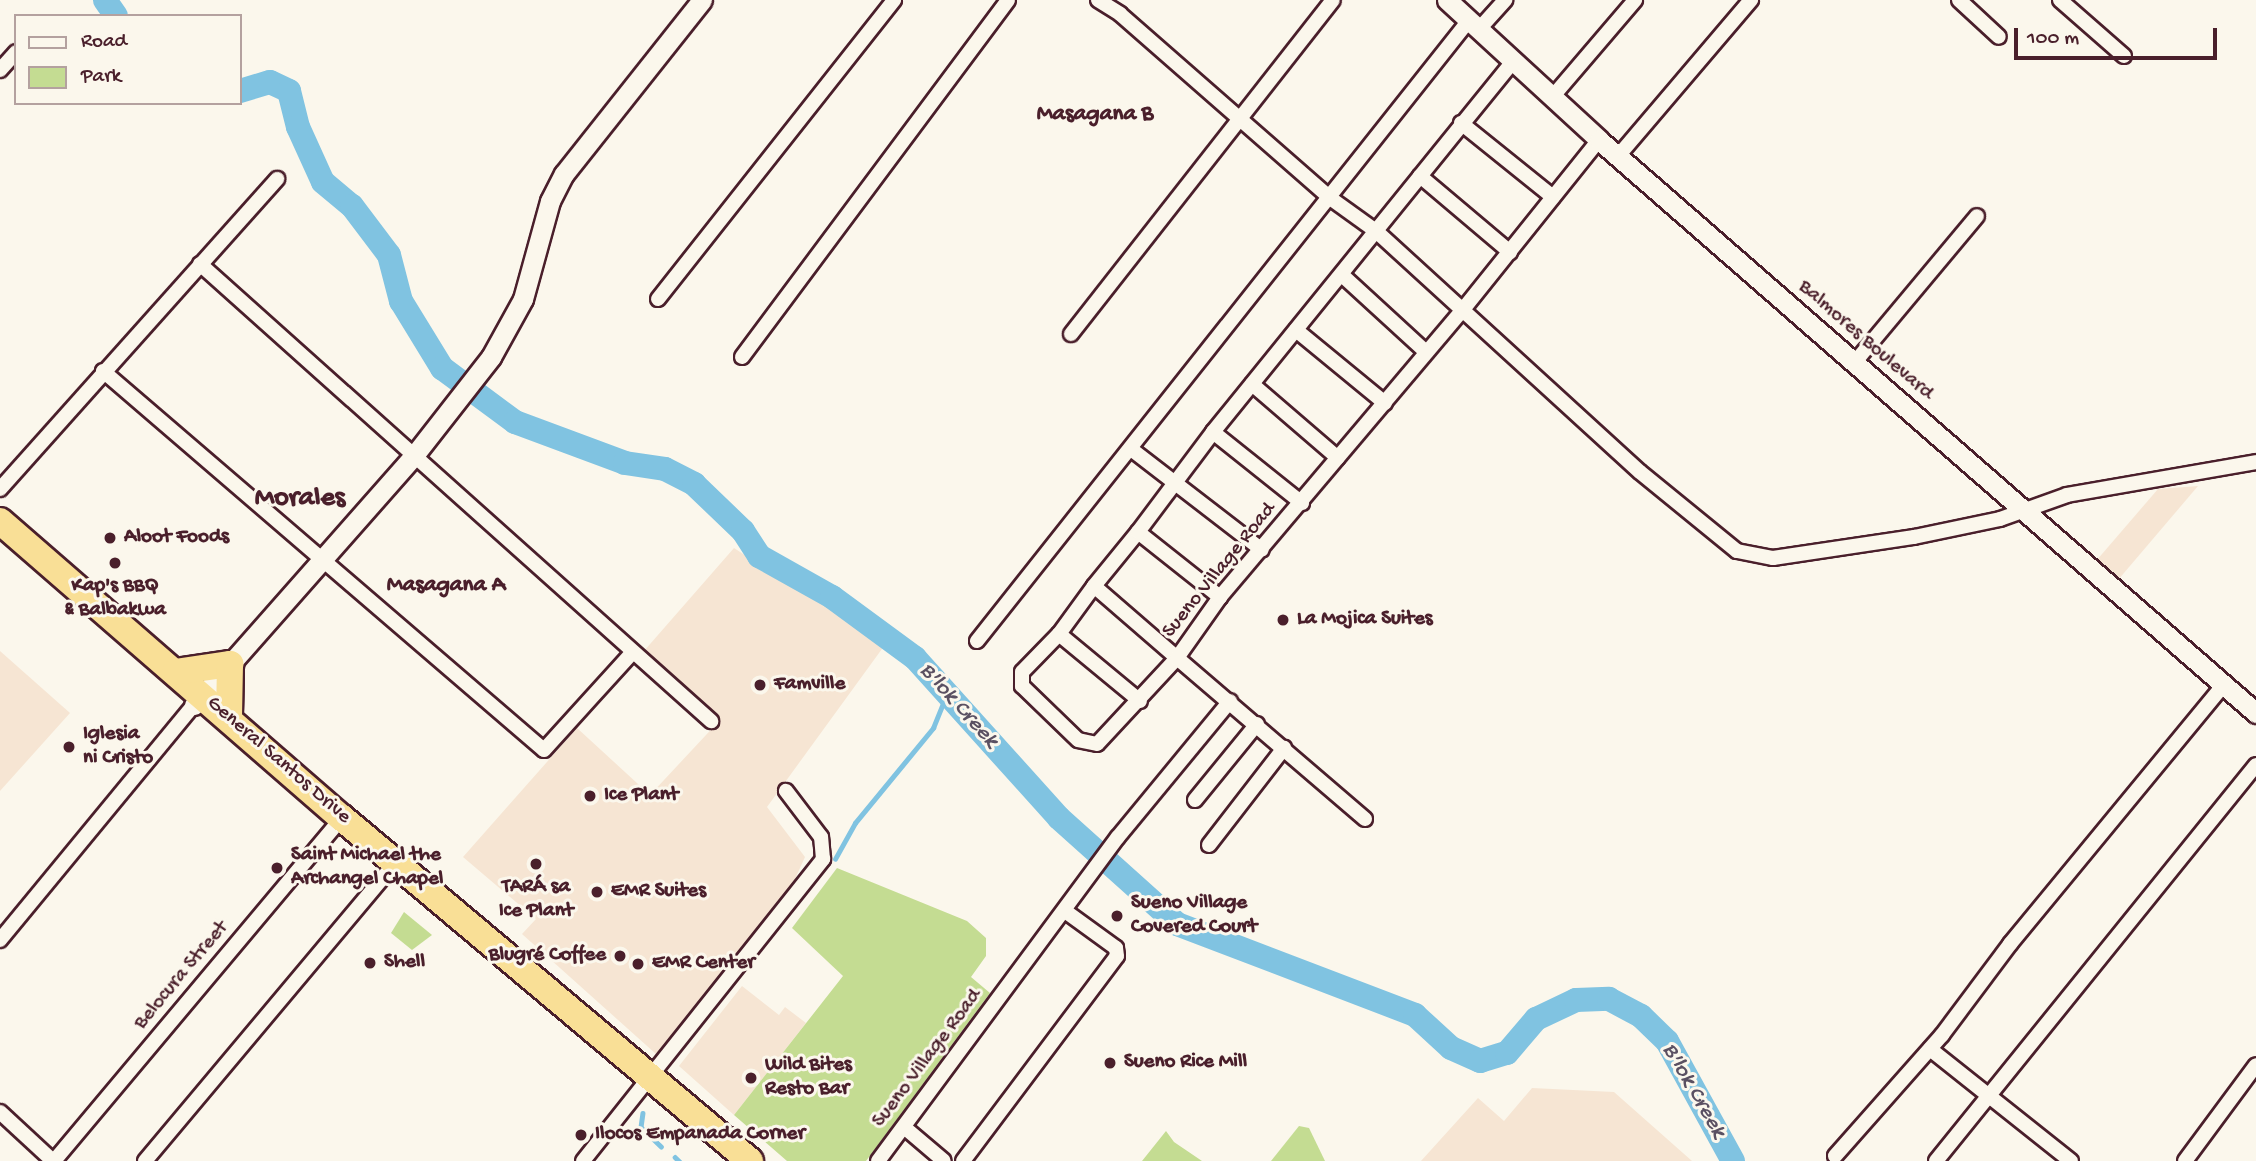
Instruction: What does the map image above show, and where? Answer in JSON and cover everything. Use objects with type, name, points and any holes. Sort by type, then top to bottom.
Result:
[{"type":"highway","name":"General Santos Drive","points":[[0,521],[176,672],[198,700],[229,718],[387,873],[647,1082],[750,1161]]},
{"type":"highway","name":"General Santos Drive","points":[[0,540],[198,700],[338,823],[647,1082],[730,1161]]},
{"type":"highway","points":[[176,672],[230,664],[229,718]]},
{"type":"street","points":[[0,940],[198,700],[416,453],[475,379],[523,299],[550,201],[564,174],[702,0]]},
{"type":"street","points":[[658,299],[894,0]]},
{"type":"street","points":[[742,357],[1008,0]]},
{"type":"street","points":[[1098,0],[1120,14],[1329,198],[1377,231],[1461,312],[1691,517],[1737,551],[1773,558],[1873,544],[1959,529],[2067,495],[2256,462]]},
{"type":"street","points":[[1071,334],[1333,0]]},
{"type":"street","name":"Balmores Boulevard","points":[[1447,0],[1554,95],[1599,140],[2256,713]]},
{"type":"street","points":[[977,641],[1329,198],[1475,24],[1505,0]]},
{"type":"street","points":[[1554,95],[1635,0]]},
{"type":"street","points":[[1619,155],[1751,0]]},
{"type":"street","points":[[1959,0],[1999,37]]},
{"type":"street","points":[[2060,0],[2124,56]]},
{"type":"street","points":[[0,70],[14,54]]},
{"type":"street","points":[[1094,586],[1177,658],[1102,742],[1078,740],[1021,680],[1022,672],[1059,634],[1094,586],[1213,432],[1514,60]]},
{"type":"street","points":[[1461,123],[1553,197]]},
{"type":"street","name":"Sueno Village Road","points":[[878,1161],[1118,837],[1230,701],[1177,658],[1220,597],[1302,503],[1425,351],[1461,312],[1599,140]]},
{"type":"street","points":[[1420,176],[1510,251]]},
{"type":"street","points":[[0,489],[276,179]]},
{"type":"street","points":[[1855,362],[1977,216]]},
{"type":"street","points":[[200,264],[416,453],[711,721]]},
{"type":"street","points":[[1342,275],[1425,351]]},
{"type":"street","points":[[1296,330],[1385,403]]},
{"type":"street","points":[[103,371],[544,750],[633,652]]},
{"type":"street","points":[[1252,384],[1338,458]]},
{"type":"street","points":[[1213,432],[1302,503]]},
{"type":"street","points":[[1131,449],[1262,550]]},
{"type":"street","points":[[1138,532],[1220,597]]},
{"type":"street","points":[[1059,634],[1140,701]]},
{"type":"street","points":[[1835,1156],[1930,1049],[2224,684]]},
{"type":"street","points":[[1230,701],[1365,819]]},
{"type":"street","points":[[1195,800],[1257,724]]},
{"type":"street","points":[[1209,845],[1284,748]]},
{"type":"street","points":[[1936,1161],[2256,765]]},
{"type":"street","points":[[583,1161],[823,859],[821,837],[786,791]]},
{"type":"street","name":"Belocura Street","points":[[53,1161],[338,823]]},
{"type":"street","points":[[145,1161],[387,873]]},
{"type":"street","points":[[962,1161],[1117,956],[1115,948],[1065,911]]},
{"type":"street","points":[[1930,1049],[2071,1161]]},
{"type":"street","points":[[2185,1161],[2256,1065]]},
{"type":"street","points":[[0,1112],[53,1161]]},
{"type":"street","points":[[904,1127],[944,1161]]},
{"type":"shaded area","points":[[2198,486],[2118,580],[2096,561],[2158,489]]},
{"type":"shaded area","name":"EMR Center","points":[[734,548],[795,588],[826,596],[887,642],[767,807],[805,857],[784,903],[656,1054],[522,934],[536,919],[463,857],[577,728],[650,795],[720,720],[644,651]]},
{"type":"shaded area","points":[[0,651],[70,713],[0,791]]},
{"type":"shaded area","points":[[742,986],[779,1015],[785,1007],[806,1023],[734,1115],[679,1066]]},
{"type":"shaded area","points":[[1532,1088],[1614,1092],[1692,1161],[1421,1161],[1478,1098],[1504,1121]]},
{"type":"green space","points":[[837,868],[967,921],[986,938],[986,956],[971,977],[990,993],[866,1161],[787,1161],[734,1115],[843,976],[792,928]]},
{"type":"green space","points":[[404,912],[432,935],[412,950],[391,933]]},
{"type":"green space","points":[[1299,1126],[1309,1128],[1325,1161],[1271,1161]]},
{"type":"green space","points":[[1166,1131],[1174,1142],[1202,1161],[1142,1161]]},
{"type":"waterway","name":"B'lok Creek","points":[[105,0],[115,14]]},
{"type":"waterway","name":"B'lok Creek","points":[[242,90],[270,82],[289,91],[298,127],[323,182],[352,206],[389,255],[401,301],[442,368],[515,422],[625,463],[665,469],[694,484],[743,531],[759,556],[832,597],[915,658],[1059,818],[1177,924],[1415,1015],[1451,1048],[1480,1061],[1507,1053],[1536,1019],[1576,1000],[1609,999],[1641,1016],[1667,1041],[1733,1161]]},
{"type":"waterway","points":[[835,859],[855,823],[933,728],[947,694]]},
{"type":"waterway","points":[[643,1113],[641,1127],[661,1146]]},
{"type":"waterway","points":[[675,1157],[679,1161]]},
{"type":"place","name":"Aloot Foods","points":[[110,538]]},
{"type":"place","name":"Kap's BBQ & Balbakwa","points":[[115,563]]},
{"type":"place","name":"La Mojica Suites","points":[[1283,620]]},
{"type":"place","name":"Famville","points":[[760,685]]},
{"type":"place","name":"Iglesia ni Cristo","points":[[69,747]]},
{"type":"place","name":"Ice Plant","points":[[590,796]]},
{"type":"place","name":"TARÁ sa Ice Plant","points":[[536,864]]},
{"type":"place","name":"Saint Michael the Archangel Chapel","points":[[277,868]]},
{"type":"place","name":"EMR Suites","points":[[597,892]]},
{"type":"place","name":"Sueno Village Covered Court","points":[[1117,916]]},
{"type":"place","name":"Blugré Coffee","points":[[620,956]]},
{"type":"place","name":"Shell","points":[[370,963]]},
{"type":"place","name":"EMR Center","points":[[638,964]]},
{"type":"place","name":"Sueno Rice Mill","points":[[1110,1063]]},
{"type":"place","name":"Wild Bites Resto Bar","points":[[751,1078]]},
{"type":"place","name":"Ilocos Empanada Corner","points":[[581,1135]]},
{"type":"district","name":"Masagana B","points":[[1095,115]]},
{"type":"district","name":"Morales","points":[[300,499]]},
{"type":"district","name":"Masagana A","points":[[446,586]]}]
